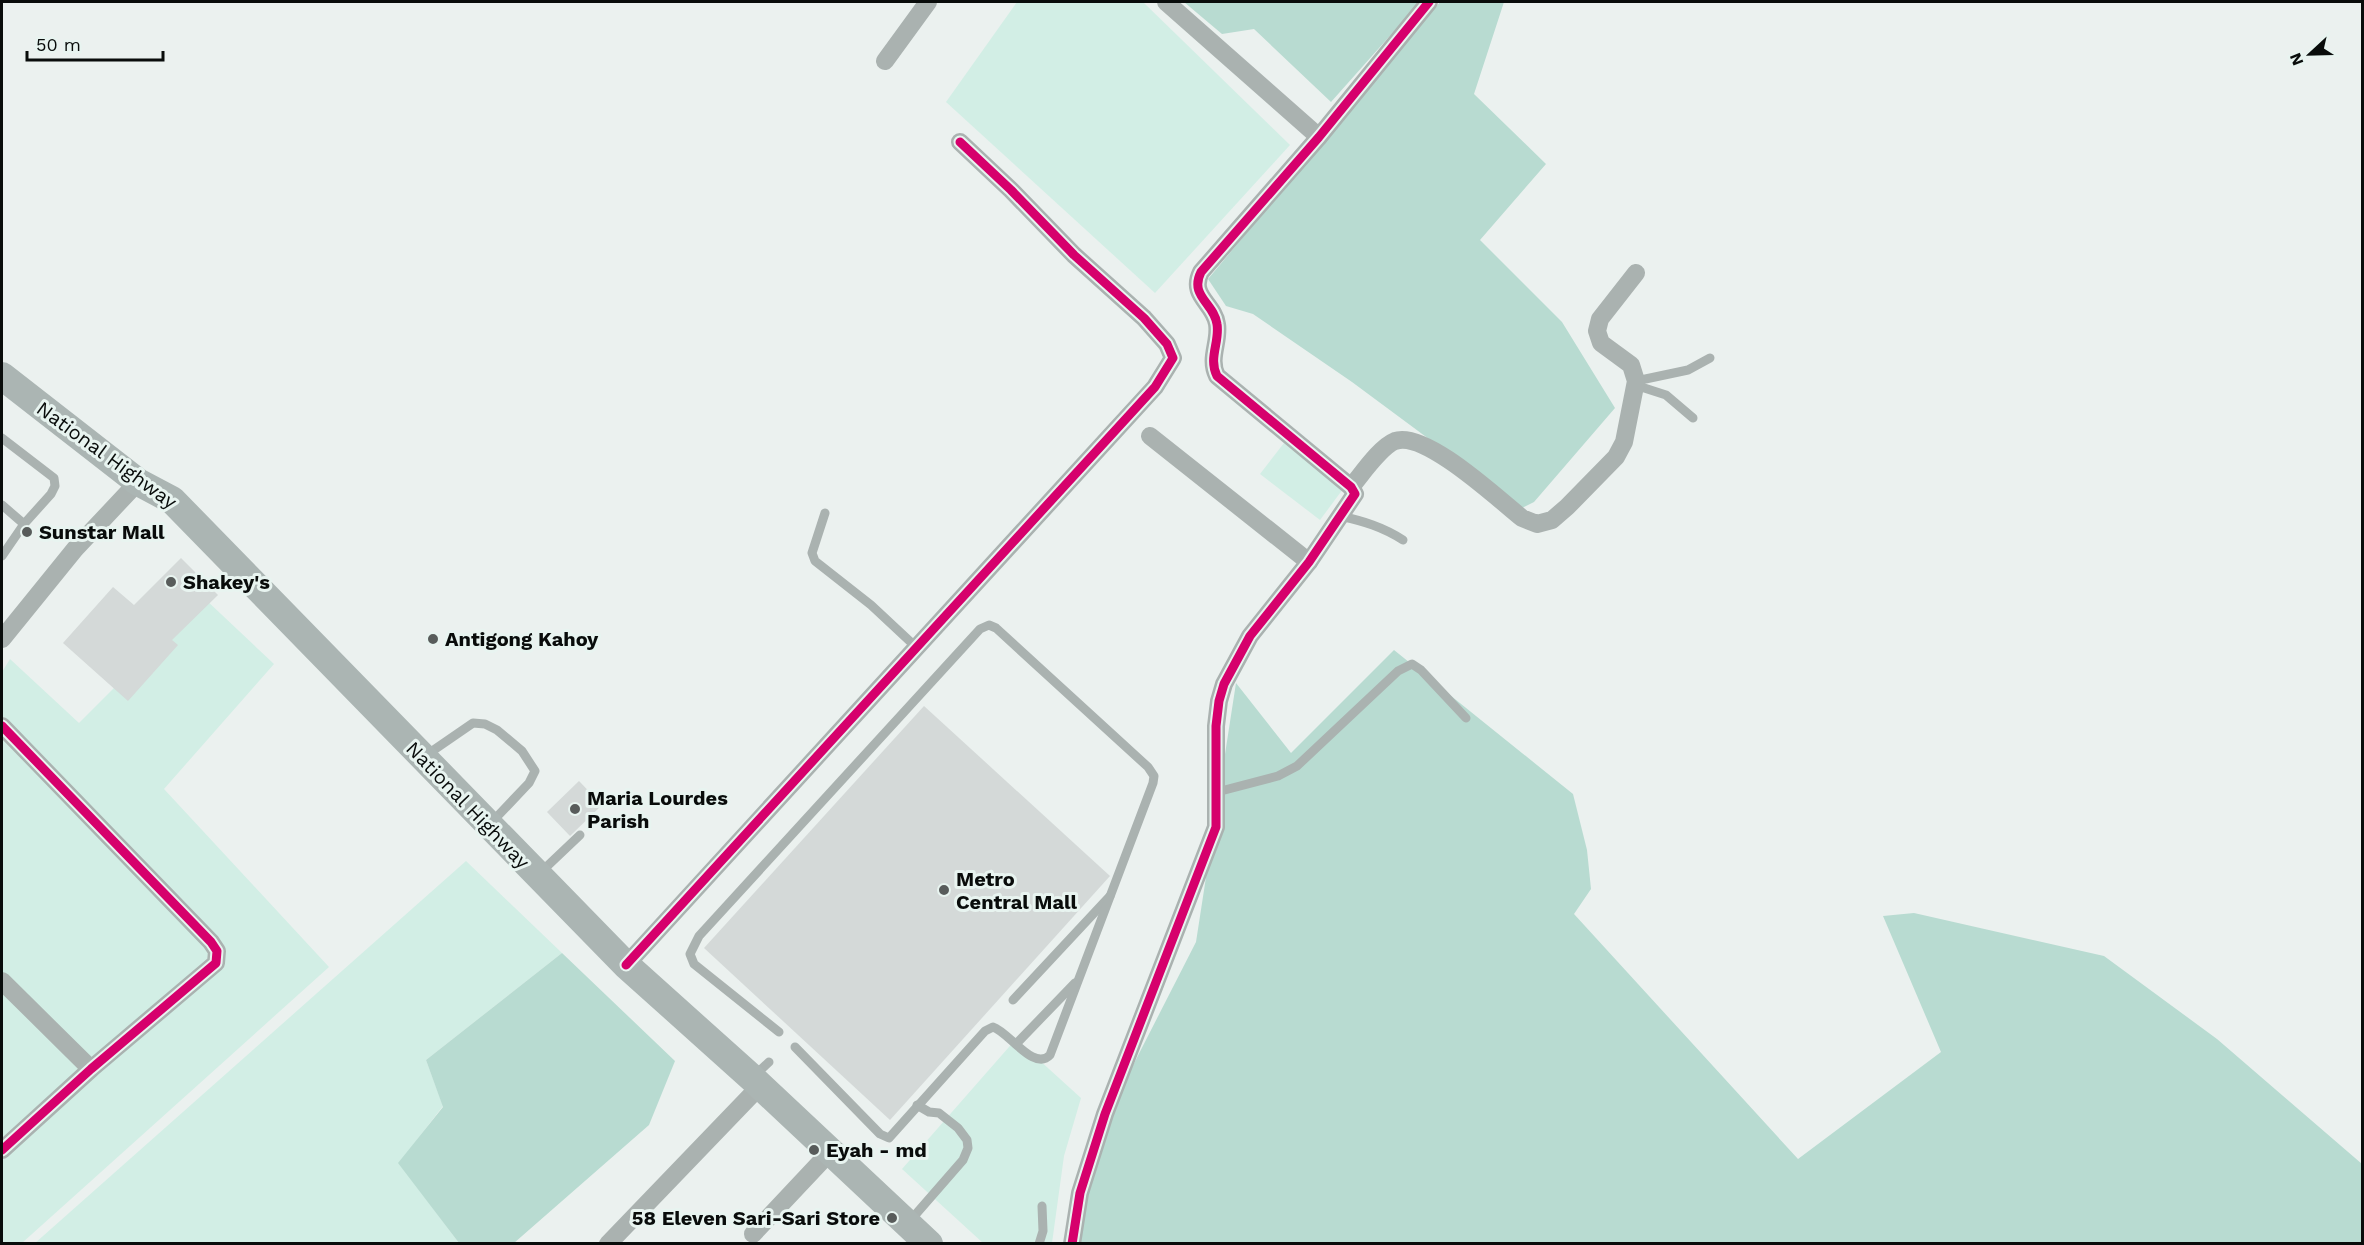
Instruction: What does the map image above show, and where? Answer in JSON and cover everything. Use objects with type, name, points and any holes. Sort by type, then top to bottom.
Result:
[{"type":"main road","name":"National Highway","points":[[2,376],[138,482],[172,500],[626,965],[760,1075],[831,1151],[928,1244]]},
{"type":"street","points":[[885,61],[928,2]]},
{"type":"street","points":[[1166,2],[1319,137]]},
{"type":"street","points":[[1072,1244],[1080,1193],[1105,1114],[1216,827],[1216,726],[1219,700],[1224,684],[1250,636],[1309,562],[1355,494],[1351,487],[1217,376],[1213,368],[1217,324],[1197,288],[1197,280],[1200,272],[1319,137],[1429,2]]},
{"type":"street","points":[[626,965],[1155,387],[1173,358],[1167,344],[1144,318],[1074,255],[1011,189],[960,142]]},
{"type":"street","points":[[1351,487],[1387,446],[1397,440],[1411,440],[1442,454],[1522,518],[1537,525],[1552,520],[1616,457],[1624,442],[1636,383],[1631,365],[1601,343],[1597,331],[1600,320],[1636,273]]},
{"type":"street","points":[[1150,436],[1309,562]]},
{"type":"street","points":[[2,639],[75,549],[138,482]]},
{"type":"street","points":[[2,726],[211,942],[217,951],[216,963],[91,1068],[2,1150]]},
{"type":"street","points":[[2,981],[91,1068]]},
{"type":"street","points":[[608,1244],[760,1075]]},
{"type":"street","points":[[753,1234],[831,1151]]},
{"type":"lane","points":[[1636,383],[1688,370],[1710,357]]},
{"type":"lane","points":[[1636,383],[1666,395],[1693,418]]},
{"type":"lane","points":[[2,438],[54,478],[55,486],[2,556]]},
{"type":"lane","points":[[2,506],[24,524]]},
{"type":"lane","points":[[825,513],[812,553],[815,561],[871,605],[916,647]]},
{"type":"lane","points":[[1340,516],[1367,522],[1403,540]]},
{"type":"lane","points":[[778,1032],[694,964],[690,954],[699,936],[980,629],[989,625],[996,628],[1148,767],[1154,776],[1114,892],[1077,981],[1050,1055],[1040,1060],[1031,1057],[1000,1030],[993,1028],[985,1031],[889,1138],[880,1134],[795,1047]]},
{"type":"lane","points":[[1217,792],[1278,776],[1297,766],[1398,671],[1412,664],[1421,670],[1466,718]]},
{"type":"lane","points":[[423,758],[474,723],[485,724],[497,730],[522,751],[535,771],[529,783],[490,825]]},
{"type":"lane","points":[[537,875],[580,835]]},
{"type":"lane","points":[[1013,1000],[1114,892]]},
{"type":"lane","points":[[1016,1044],[1077,981]]},
{"type":"lane","points":[[907,1224],[963,1161],[968,1148],[967,1140],[958,1128],[939,1113],[929,1112],[917,1105]]},
{"type":"lane","points":[[1039,1244],[1043,1231],[1042,1206]]},
{"type":"green space","points":[[1017,2],[1143,2],[1290,145],[1155,293],[946,102]]},
{"type":"green space","points":[[1184,2],[1420,2],[1331,102],[1254,29],[1222,34]]},
{"type":"green space","points":[[1440,2],[1504,2],[1474,94],[1546,164],[1480,240],[1562,322],[1615,408],[1534,502],[1522,508],[1352,382],[1253,314],[1226,306],[1208,279]]},
{"type":"green space","points":[[1284,443],[1343,489],[1320,520],[1260,474]]},
{"type":"green space","points":[[204,598],[274,664],[164,789],[329,967],[22,1243],[2,1244],[2,672],[10,659],[79,723]]},
{"type":"green space","points":[[1394,650],[1573,794],[1587,850],[1591,889],[1574,914],[1798,1159],[1941,1052],[1883,916],[1914,913],[2104,956],[2217,1039],[2362,1164],[2362,1243],[1067,1244],[1102,1126],[1196,942],[1236,683],[1291,753]]},
{"type":"green space","points":[[466,861],[562,953],[426,1060],[443,1106],[399,1163],[459,1243],[34,1244]]},
{"type":"green space","points":[[562,953],[675,1061],[649,1125],[514,1243],[459,1243],[398,1163],[443,1107],[426,1060]]},
{"type":"green space","points":[[1016,1039],[1081,1098],[1064,1156],[1052,1243],[983,1243],[902,1169]]},
{"type":"building","points":[[181,558],[218,595],[172,640],[178,645],[128,701],[63,643],[113,587],[134,605]]},
{"type":"building","points":[[924,706],[1110,876],[890,1120],[704,948]]},
{"type":"building","name":"Maria Lourdes Parish","points":[[579,781],[602,805],[570,836],[547,812]]},
{"type":"cycle path","points":[[1072,1244],[1080,1193],[1105,1114],[1216,827],[1216,726],[1224,684],[1250,636],[1309,562],[1355,494],[1351,487],[1217,376],[1214,363],[1217,324],[1212,310],[1200,293],[1198,280],[1201,272],[1319,137],[1429,2]]},
{"type":"cycle path","points":[[626,965],[1155,387],[1173,358],[1167,344],[1144,318],[1074,255],[1011,190],[960,142]]},
{"type":"cycle path","points":[[2,726],[211,942],[217,951],[216,963],[91,1069],[2,1150]]},
{"type":"place","name":"Sunstar Mall","points":[[27,532]]},
{"type":"place","name":"Shakey's","points":[[171,582]]},
{"type":"place","name":"Antigong Kahoy","points":[[433,639]]},
{"type":"place","name":"Maria Lourdes Parish","points":[[575,809]]},
{"type":"place","name":"Metro Central Mall","points":[[944,890]]},
{"type":"place","name":"Eyah - md","points":[[814,1150]]},
{"type":"place","name":"58 Eleven Sari-Sari Store","points":[[892,1218]]}]
